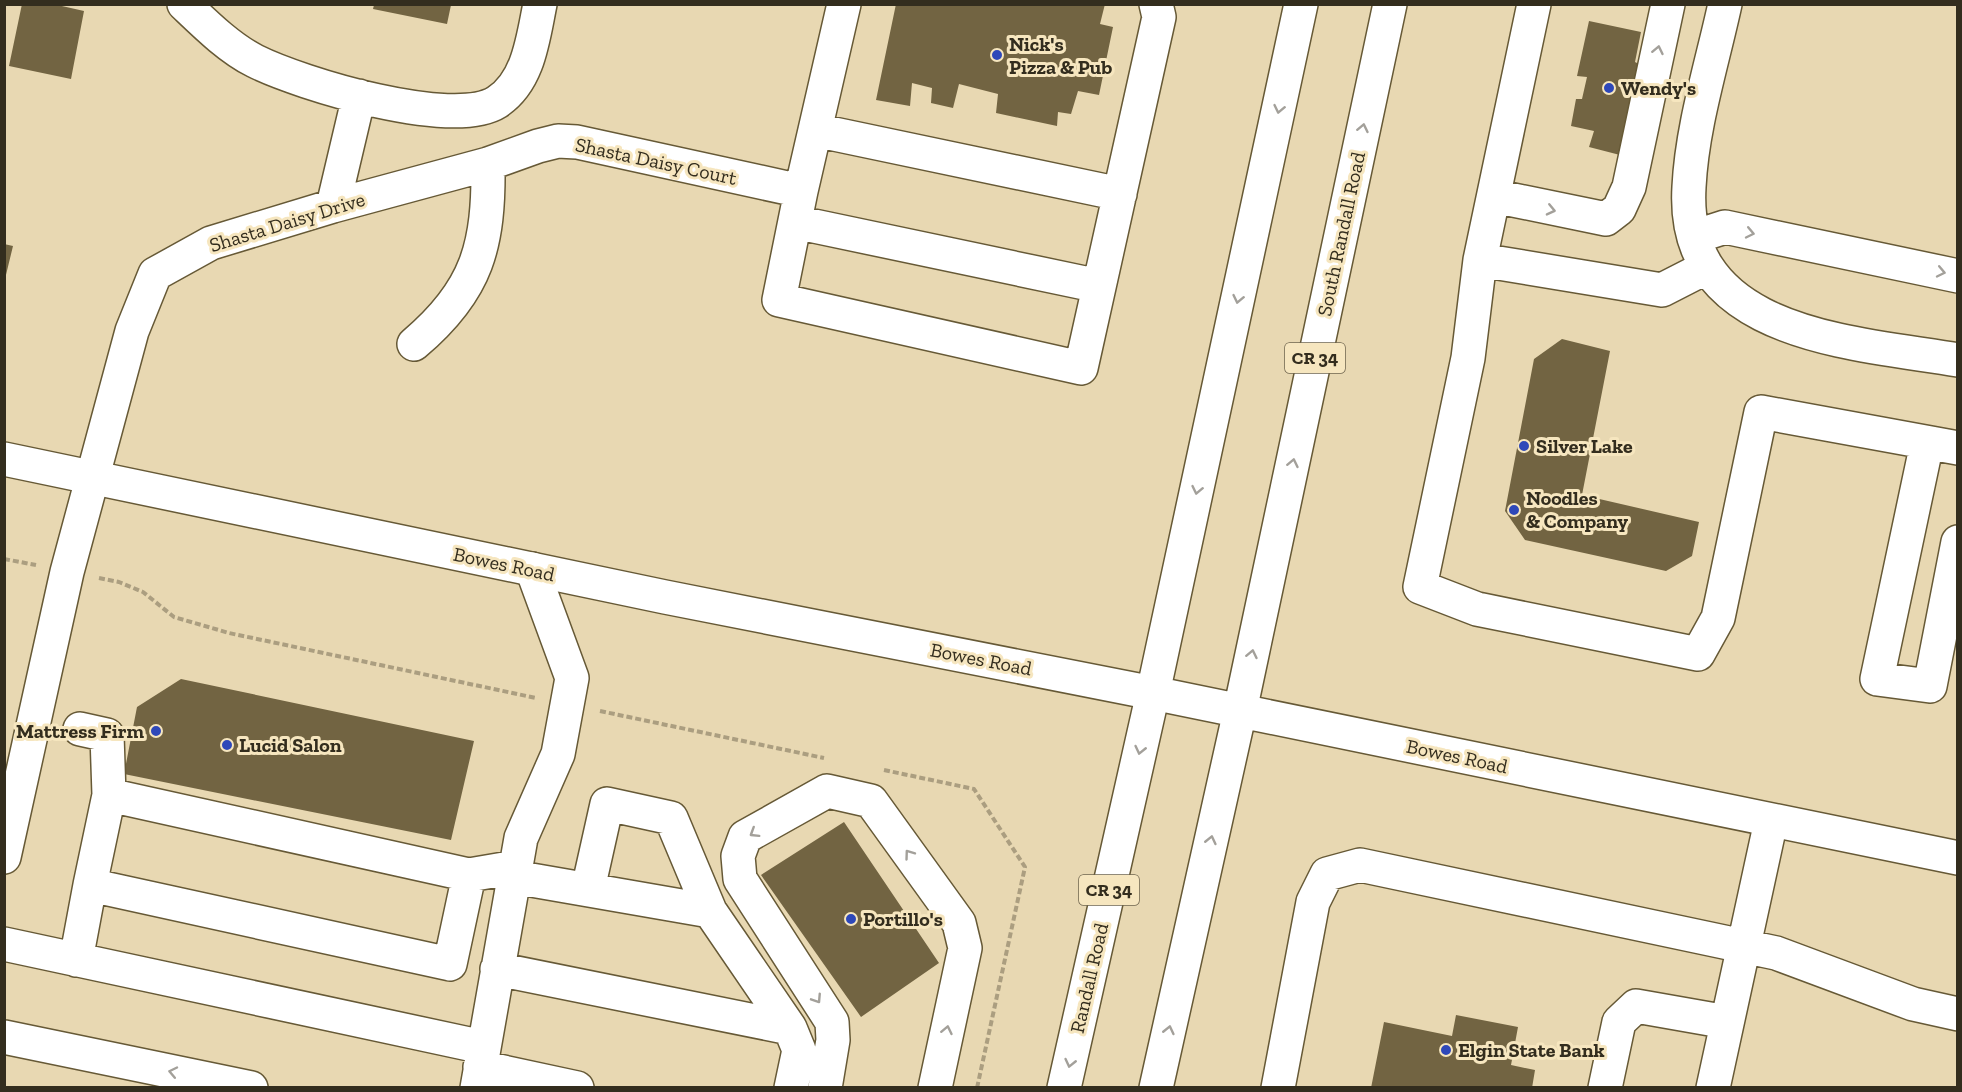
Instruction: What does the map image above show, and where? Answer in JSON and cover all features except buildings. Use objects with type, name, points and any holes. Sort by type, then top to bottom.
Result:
[{"type":"main road","points":[[184,4],[223,39],[253,60],[306,82],[359,96],[452,112],[476,111],[497,102],[509,91],[525,67],[540,4]]},
{"type":"main road","points":[[844,4],[779,300],[1081,368],[1159,17],[1156,4]]},
{"type":"main road","name":"CR 34","points":[[1153,693],[1300,4]]},
{"type":"main road","name":"South Randall Road","points":[[1240,711],[1389,4]]},
{"type":"main road","points":[[1534,4],[1480,260],[1468,358],[1420,587],[1478,609],[1698,654],[1718,618],[1761,412],[1942,445],[1908,533],[1876,680],[1930,686],[1958,542],[1908,533]]},
{"type":"main road","points":[[1494,196],[1606,219],[1619,209],[1629,187],[1668,4]]},
{"type":"main road","points":[[1717,6],[1688,190],[1694,237],[1705,268],[1737,299],[1772,320],[1845,344],[1957,355]]},
{"type":"main road","points":[[333,206],[359,96]]},
{"type":"main road","points":[[815,130],[1120,194]]},
{"type":"main road","name":"Shasta Daisy Court","points":[[488,164],[558,141],[577,142],[756,182],[798,206],[1099,286]]},
{"type":"main road","points":[[414,344],[439,323],[468,284],[483,245],[489,204],[488,164]]},
{"type":"main road","name":"Shasta Daisy Drive","points":[[4,857],[67,572],[132,332],[155,274],[211,243],[333,206],[488,164]]},
{"type":"main road","points":[[1694,237],[1725,227],[1958,276]]},
{"type":"main road","points":[[1480,260],[1662,290],[1705,268]]},
{"type":"main road","name":"Bowes Road","points":[[4,459],[532,569],[1153,693],[1958,858]]},
{"type":"main road","points":[[480,1067],[521,838],[558,753],[572,678],[532,569]]},
{"type":"main road","name":"Randall Road","points":[[1065,1088],[1153,693]]},
{"type":"main road","name":"CR 34","points":[[1156,1088],[1240,711]]},
{"type":"main road","points":[[76,960],[109,795],[107,735],[80,729]]},
{"type":"main road","points":[[825,1088],[833,1040],[832,1022],[740,879],[738,856],[746,837],[827,791],[872,801],[959,923],[964,948],[935,1088]]},
{"type":"main road","points":[[109,795],[469,875],[513,882],[588,889],[710,911]]},
{"type":"main road","points":[[588,889],[607,804],[671,818],[710,911],[790,1028],[799,1050],[791,1088]]},
{"type":"main road","points":[[1713,1088],[1771,820]]},
{"type":"main road","points":[[1278,1088],[1313,902],[1327,874],[1360,865],[1776,953],[1913,1004],[1958,1014]]},
{"type":"main road","points":[[90,885],[450,964],[469,875]]},
{"type":"main road","points":[[4,944],[76,960],[559,1086]]},
{"type":"main road","points":[[497,969],[790,1028]]},
{"type":"main road","points":[[1605,1088],[1619,1022],[1636,1006],[1727,1022]]},
{"type":"main road","points":[[4,1037],[251,1088]]},
{"type":"path","points":[[118,582],[143,592],[174,617],[229,633],[835,760]]},
{"type":"path","points":[[881,770],[974,789],[1024,867],[977,1088]]},
{"type":"place","name":"Nick's Pizza & Pub","points":[[997,55]]},
{"type":"place","name":"Wendy's","points":[[1609,88]]},
{"type":"place","name":"Silver Lake","points":[[1524,446]]},
{"type":"place","name":"Noodles & Company","points":[[1514,510]]},
{"type":"place","name":"Mattress Firm","points":[[156,731]]},
{"type":"place","name":"Lucid Salon","points":[[227,745]]},
{"type":"place","name":"Portillo's","points":[[851,919]]},
{"type":"place","name":"Elgin State Bank","points":[[1446,1050]]}]
